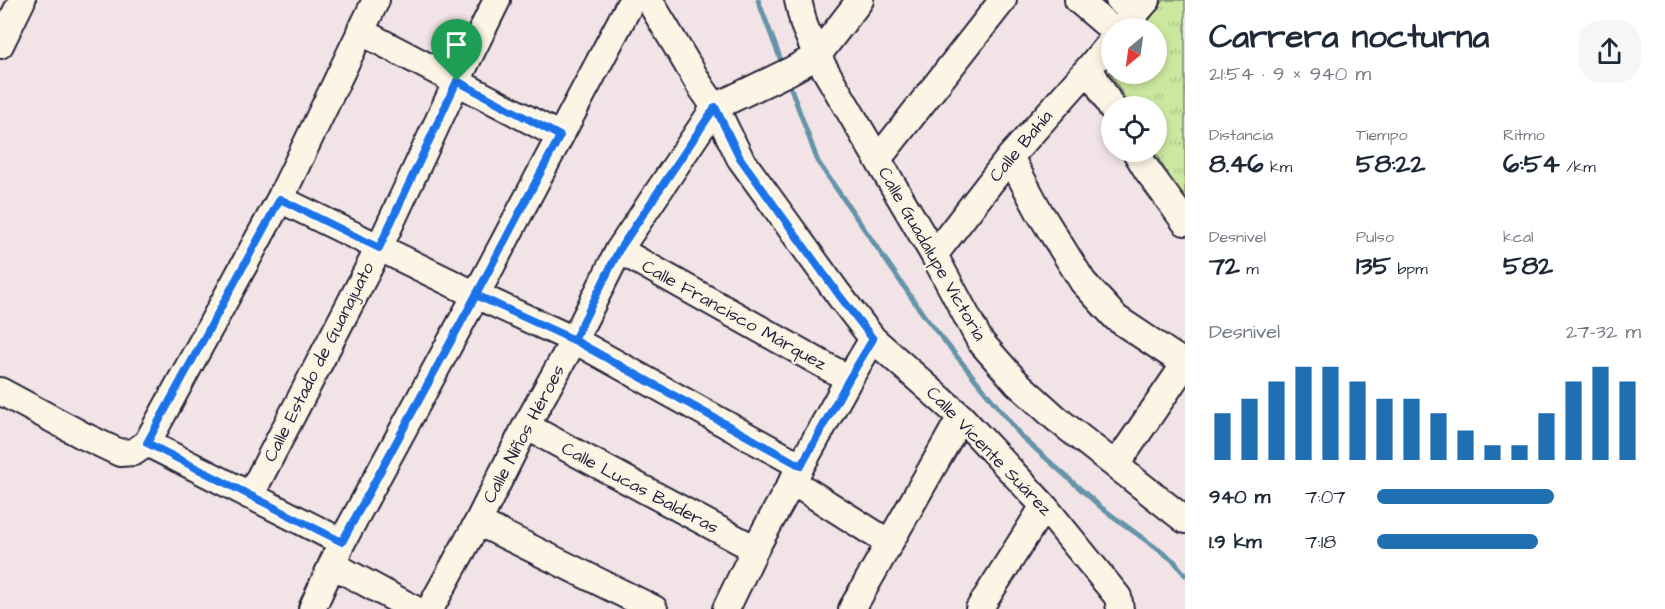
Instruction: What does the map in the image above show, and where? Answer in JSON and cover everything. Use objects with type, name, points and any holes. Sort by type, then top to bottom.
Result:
[{"type":"street","points":[[0,45],[22,0]]},
{"type":"street","points":[[0,391],[120,453],[134,452],[147,443],[280,199],[376,0]]},
{"type":"street","name":"Calle Estado de Guanajuato","points":[[250,496],[379,248],[497,0]]},
{"type":"street","points":[[312,609],[338,553],[632,0]]},
{"type":"street","name":"Calle Vicente Suárez","points":[[649,0],[715,107],[740,158],[839,295],[873,339],[961,417],[1044,506],[1116,605]]},
{"type":"street","name":"Calle Guadalupe Victoria","points":[[798,0],[804,25],[818,56],[934,255],[980,341],[1017,383],[1058,420],[1185,519]]},
{"type":"street","points":[[715,107],[818,56],[860,0]]},
{"type":"street","points":[[878,159],[1003,0]]},
{"type":"street","points":[[1078,0],[1101,20]]},
{"type":"street","points":[[360,31],[560,136]]},
{"type":"street","name":"Calle Bahía","points":[[934,255],[1010,157],[1101,53]]},
{"type":"street","points":[[1089,68],[1105,96]]},
{"type":"street","name":"Calle Niños Héroes","points":[[430,609],[574,340],[619,250],[715,107]]},
{"type":"street","points":[[1010,157],[1040,213],[1083,282],[1116,318],[1185,364],[1116,465]]},
{"type":"street","points":[[1142,162],[1185,222]]},
{"type":"street","points":[[280,199],[476,295],[574,340],[797,474],[889,543]]},
{"type":"street","name":"Calle Francisco Márquez","points":[[619,250],[849,379]]},
{"type":"street","points":[[726,609],[755,549],[873,339]]},
{"type":"street","points":[[860,606],[889,543],[961,417]]},
{"type":"street","name":"Calle Lucas Balderas","points":[[526,426],[755,549]]},
{"type":"street","points":[[147,443],[250,496],[338,553],[414,609]]},
{"type":"street","points":[[979,609],[1044,506]]},
{"type":"street","points":[[478,522],[654,609]]},
{"type":"green space","points":[[1164,0],[1185,0],[1185,201],[1161,162],[1167,162],[1167,96],[1123,96],[1117,84],[1167,84],[1167,18],[1150,18]]},
{"type":"waterway","points":[[758,0],[783,66]]},
{"type":"waterway","points":[[788,80],[818,162],[925,317],[1022,437],[1103,509],[1174,561],[1185,575]]},
{"type":"route","points":[[457,81],[379,248],[280,199],[147,443],[342,542],[476,295],[574,340],[801,466],[873,339],[740,158],[715,107],[619,250],[574,340],[525,318],[476,295],[560,136],[457,81]]}]
